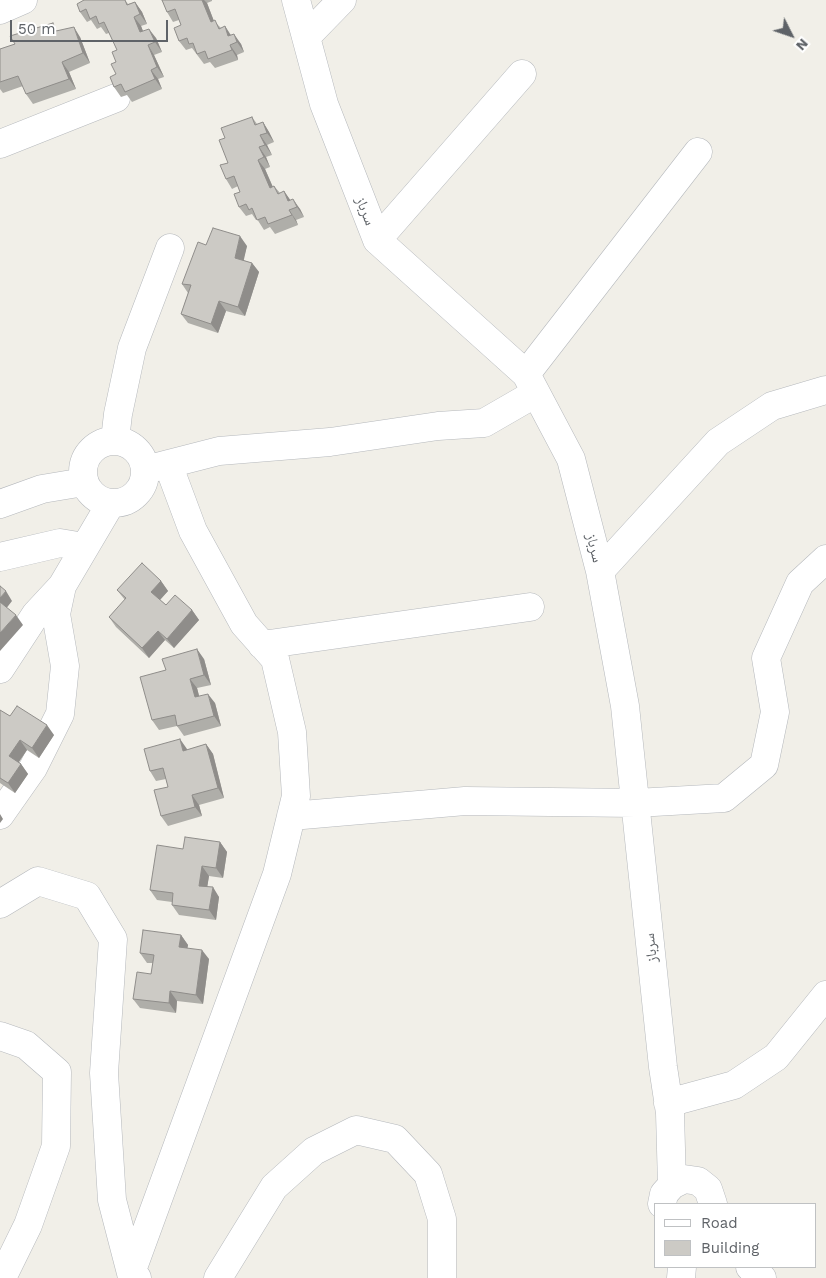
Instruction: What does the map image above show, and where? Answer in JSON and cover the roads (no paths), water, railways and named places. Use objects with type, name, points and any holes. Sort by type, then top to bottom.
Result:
[{"type":"street","points":[[0,10],[23,0]]},
{"type":"street","name":"سرباز","points":[[296,0],[324,104],[377,240],[531,384],[572,459],[600,572],[625,706],[668,1103],[667,1194]]},
{"type":"street","points":[[307,36],[342,0]]},
{"type":"street","points":[[377,240],[522,74]]},
{"type":"street","points":[[0,144],[116,98]]},
{"type":"street","points":[[134,1276],[277,874],[296,796],[292,732],[275,659],[244,624],[157,467],[143,458],[136,449],[125,442],[115,440],[95,446],[86,458],[83,468],[84,482],[90,492],[100,500],[111,503],[126,501],[135,495],[144,481],[157,467],[220,451],[330,442],[438,426],[484,423],[531,384],[698,152]]},
{"type":"street","points":[[115,440],[118,414],[132,348],[170,248]]},
{"type":"street","points":[[600,572],[718,442],[772,406],[826,390]]},
{"type":"street","points":[[0,504],[42,489],[84,482]]},
{"type":"street","points":[[0,669],[36,614],[62,586],[111,503]]},
{"type":"street","points":[[0,557],[60,543],[84,547]]},
{"type":"street","points":[[291,816],[465,801],[636,803],[724,798],[764,765],[775,712],[766,658],[800,583],[826,559]]},
{"type":"street","points":[[0,815],[33,768],[60,714],[65,666],[56,614],[62,586]]},
{"type":"street","points":[[262,645],[530,608]]},
{"type":"street","points":[[0,904],[38,881],[87,896],[113,939],[105,1082],[112,1200],[134,1276]]},
{"type":"street","points":[[668,1103],[734,1085],[776,1057],[826,995]]},
{"type":"street","points":[[0,1036],[26,1045],[57,1072],[56,1146],[28,1225],[2,1278]]},
{"type":"street","points":[[218,1278],[274,1187],[314,1151],[356,1130],[394,1138],[428,1174],[442,1219],[442,1278]]},
{"type":"street","points":[[667,1194],[684,1180],[698,1181],[708,1189],[712,1203]]},
{"type":"street","points":[[751,1268],[762,1278]]}]
